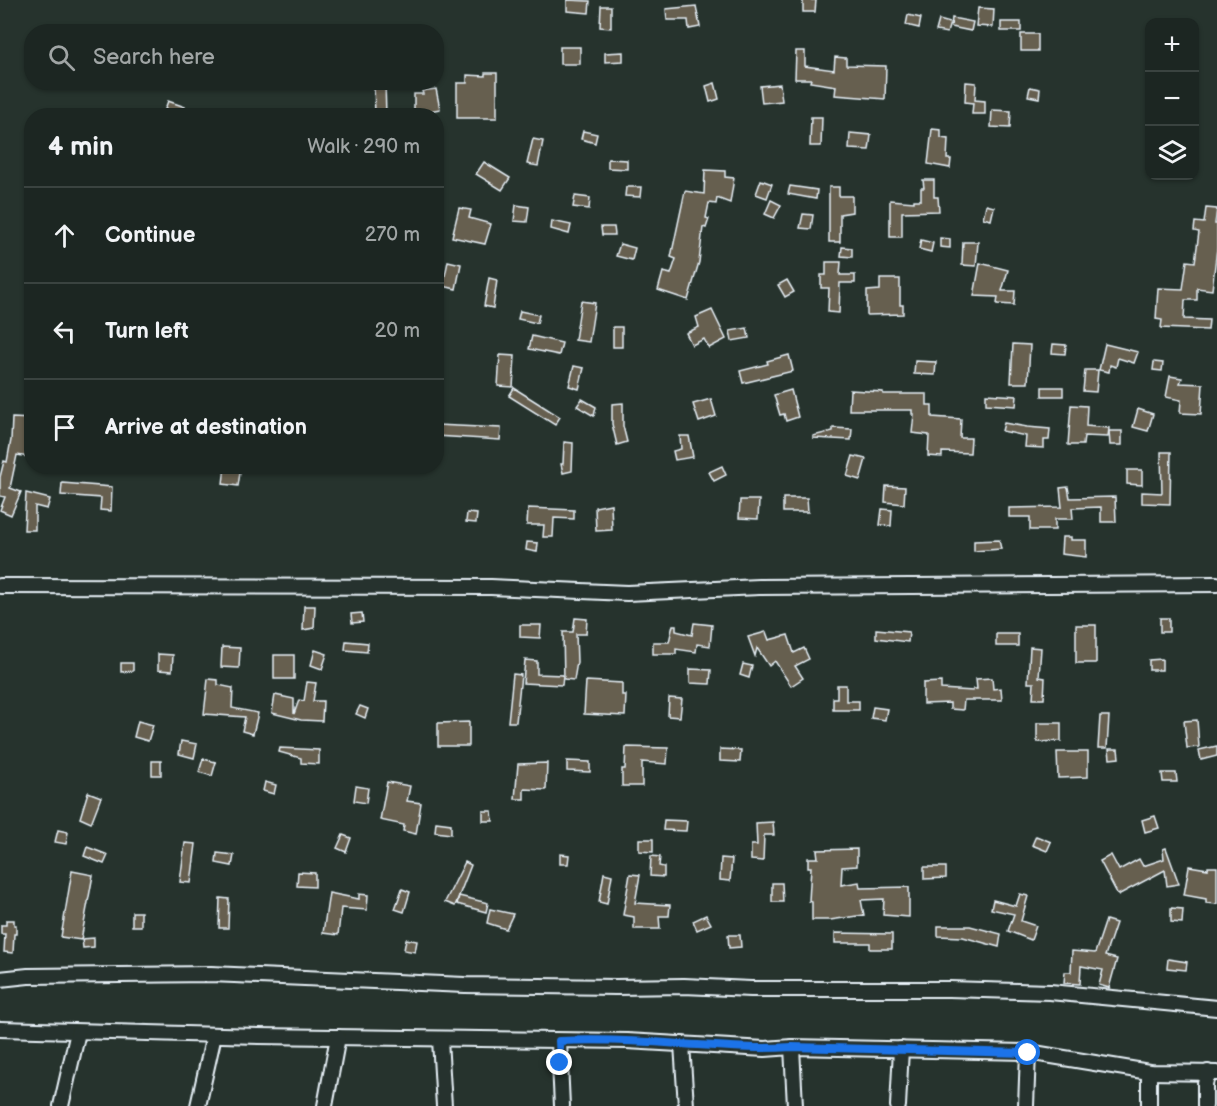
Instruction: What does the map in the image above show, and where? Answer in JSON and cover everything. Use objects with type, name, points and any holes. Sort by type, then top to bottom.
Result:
[{"type":"street","points":[[0,586],[491,587],[627,593],[759,587],[1217,584]]},
{"type":"street","points":[[0,979],[28,976],[211,974],[465,985],[949,989],[1050,992],[1217,1008]]},
{"type":"street","points":[[0,1029],[440,1040],[627,1041],[756,1049],[792,1047],[1028,1053],[1149,1072],[1212,1072]]},
{"type":"street","points":[[61,1106],[78,1032]]},
{"type":"street","points":[[198,1106],[214,1035]]},
{"type":"street","points":[[325,1106],[338,1037]]},
{"type":"street","points":[[440,1040],[444,1106]]},
{"type":"street","points":[[559,1041],[562,1106]]},
{"type":"street","points":[[682,1044],[686,1106]]},
{"type":"street","points":[[792,1047],[795,1106]]},
{"type":"street","points":[[898,1106],[901,1049]]},
{"type":"street","points":[[1026,1106],[1028,1053]]},
{"type":"street","points":[[1149,1072],[1149,1106]]},
{"type":"street","points":[[1205,1106],[1205,1084],[1212,1072]]},
{"type":"building","points":[[567,0],[590,1],[589,13],[567,11]]},
{"type":"building","points":[[803,0],[816,0],[815,12],[803,12]]},
{"type":"building","points":[[601,6],[611,6],[611,28],[600,27]]},
{"type":"building","points":[[696,6],[700,27],[689,29],[688,20],[667,20],[666,9]]},
{"type":"building","points":[[978,8],[994,9],[993,27],[976,26]]},
{"type":"building","points":[[908,15],[921,18],[919,28],[906,25]]},
{"type":"building","points":[[952,18],[973,22],[971,31],[951,27]]},
{"type":"building","points":[[939,20],[950,23],[947,33],[936,31]]},
{"type":"building","points":[[1001,22],[1021,22],[1021,31],[1001,31]]},
{"type":"building","points":[[1021,34],[1038,34],[1038,51],[1021,51]]},
{"type":"building","points":[[560,47],[580,47],[580,64],[560,64]]},
{"type":"building","points":[[796,51],[805,51],[805,66],[834,70],[835,57],[846,58],[846,65],[886,66],[885,99],[835,95],[836,86],[810,82],[811,79],[795,79]]},
{"type":"building","points":[[623,52],[623,61],[605,62],[605,53]]},
{"type":"building","points":[[485,73],[497,73],[497,118],[457,118],[457,83],[467,83],[467,75],[485,76]]},
{"type":"building","points":[[966,82],[976,83],[975,100],[985,101],[985,114],[972,114],[973,103],[965,102]]},
{"type":"building","points":[[715,83],[719,99],[710,102],[706,86]]},
{"type":"building","points":[[780,84],[782,101],[762,103],[760,86]]},
{"type":"building","points":[[1030,87],[1040,89],[1039,98],[1028,96]]},
{"type":"building","points":[[374,90],[385,90],[386,108],[375,108]]},
{"type":"building","points":[[436,90],[440,108],[414,108],[414,94],[423,94],[422,91]]},
{"type":"building","points":[[168,101],[185,107],[185,108],[165,108]]},
{"type":"building","points":[[992,110],[1011,111],[1010,128],[991,127]]},
{"type":"building","points":[[811,117],[822,117],[821,146],[810,146]]},
{"type":"building","points":[[932,129],[941,130],[941,138],[948,139],[947,159],[951,159],[950,168],[928,164]]},
{"type":"building","points":[[583,131],[597,134],[595,143],[581,139]]},
{"type":"building","points":[[850,133],[871,135],[869,150],[849,149]]},
{"type":"building","points":[[533,139],[543,141],[538,166],[527,164]]},
{"type":"building","points":[[608,159],[627,160],[627,169],[608,168]]},
{"type":"building","points":[[484,162],[510,178],[502,190],[476,174]]},
{"type":"building","points":[[705,170],[725,171],[725,177],[734,178],[730,203],[717,198],[716,204],[709,203],[706,218],[709,219],[706,228],[703,227],[699,262],[688,300],[658,290],[663,272],[671,274],[676,259],[671,257],[685,191],[704,194]]},
{"type":"building","points":[[761,180],[772,184],[767,198],[756,194]]},
{"type":"building","points":[[923,180],[934,180],[934,197],[938,197],[939,211],[902,212],[902,237],[890,237],[890,200],[914,202],[914,200],[921,200]]},
{"type":"building","points":[[790,186],[817,190],[816,199],[788,194]]},
{"type":"building","points":[[626,187],[641,187],[640,197],[625,196]]},
{"type":"building","points":[[829,187],[839,187],[839,196],[852,196],[852,212],[840,214],[840,242],[829,242]]},
{"type":"building","points":[[575,196],[590,198],[589,209],[573,207]]},
{"type":"building","points":[[771,200],[781,205],[774,218],[765,214]]},
{"type":"building","points":[[516,205],[529,207],[527,222],[514,221]]},
{"type":"building","points":[[986,205],[994,207],[991,220],[983,218]]},
{"type":"building","points":[[459,208],[471,210],[469,218],[491,224],[485,244],[452,237]]},
{"type":"building","points":[[1206,208],[1217,209],[1215,224],[1217,224],[1217,248],[1212,290],[1197,288],[1197,300],[1185,300],[1184,319],[1209,320],[1208,330],[1161,328],[1162,320],[1156,319],[1158,288],[1183,289],[1187,261],[1195,262],[1199,232],[1194,231],[1195,222],[1204,223]]},
{"type":"building","points":[[803,214],[813,215],[811,229],[800,228]]},
{"type":"building","points":[[552,221],[571,225],[569,234],[551,229]]},
{"type":"building","points":[[601,227],[614,227],[615,235],[602,235]]},
{"type":"building","points":[[940,238],[950,239],[950,248],[940,247]]},
{"type":"building","points":[[921,240],[933,243],[931,252],[919,249]]},
{"type":"building","points":[[963,242],[978,242],[976,266],[962,265]]},
{"type":"building","points":[[620,244],[635,248],[632,260],[616,256]]},
{"type":"building","points":[[842,247],[852,248],[852,257],[841,256]]},
{"type":"building","points":[[448,261],[461,264],[456,289],[444,286]]},
{"type":"building","points":[[826,262],[841,262],[840,275],[855,275],[855,283],[840,283],[839,313],[828,312],[829,288],[821,288],[821,275],[826,275]]},
{"type":"building","points":[[980,263],[1008,270],[1002,291],[1015,291],[1014,305],[997,304],[998,297],[974,296]]},
{"type":"building","points":[[489,278],[497,280],[493,308],[484,306]]},
{"type":"building","points":[[880,279],[900,279],[900,305],[903,305],[903,314],[867,315],[867,291],[880,290]]},
{"type":"building","points":[[787,280],[794,292],[785,297],[778,285]]},
{"type":"building","points":[[581,301],[595,303],[589,342],[575,340]]},
{"type":"building","points":[[712,310],[726,339],[709,348],[704,339],[692,345],[686,333],[699,327],[696,317]]},
{"type":"building","points":[[520,311],[539,315],[537,323],[518,319]]},
{"type":"building","points":[[613,327],[622,327],[622,347],[613,347]]},
{"type":"building","points":[[747,328],[749,338],[732,341],[730,331]]},
{"type":"building","points":[[532,336],[562,343],[559,355],[529,349]]},
{"type":"building","points":[[1013,344],[1030,345],[1028,383],[1011,383]]},
{"type":"building","points":[[1053,344],[1066,345],[1065,354],[1052,353]]},
{"type":"building","points":[[1105,344],[1138,352],[1134,363],[1118,358],[1116,367],[1110,365],[1109,372],[1099,370]]},
{"type":"building","points":[[500,355],[515,356],[513,387],[498,386]]},
{"type":"building","points":[[789,355],[793,371],[743,383],[740,371],[768,364],[767,361]]},
{"type":"building","points":[[915,361],[936,362],[935,375],[914,374]]},
{"type":"building","points":[[1154,362],[1163,363],[1162,371],[1153,370]]},
{"type":"building","points":[[574,366],[584,368],[579,389],[569,386]]},
{"type":"building","points":[[1085,370],[1098,370],[1096,392],[1083,391]]},
{"type":"building","points":[[1170,376],[1182,378],[1180,383],[1203,384],[1201,414],[1180,413],[1181,400],[1166,397]]},
{"type":"building","points":[[1042,387],[1063,387],[1063,396],[1042,396]]},
{"type":"building","points":[[514,388],[560,417],[555,425],[509,396]]},
{"type":"building","points":[[791,390],[798,417],[786,421],[784,414],[780,415],[774,395]]},
{"type":"building","points":[[850,390],[883,392],[883,394],[927,394],[927,405],[932,405],[932,417],[961,419],[960,438],[971,438],[970,453],[942,452],[942,457],[928,456],[929,435],[912,433],[914,414],[912,410],[849,410]]},
{"type":"building","points":[[986,394],[1017,396],[1016,406],[986,404]]},
{"type":"building","points":[[582,399],[596,407],[594,416],[577,406]]},
{"type":"building","points":[[711,399],[716,416],[699,422],[693,404]]},
{"type":"building","points":[[623,403],[623,426],[627,442],[617,445],[612,424],[612,404]]},
{"type":"building","points":[[1071,405],[1087,406],[1086,426],[1109,428],[1108,437],[1084,436],[1083,445],[1068,445]]},
{"type":"building","points":[[1138,409],[1153,414],[1148,431],[1133,427]]},
{"type":"building","points":[[12,418],[24,419],[24,456],[17,455],[10,488],[21,492],[11,515],[0,510],[5,497],[0,496],[0,477],[4,461],[7,462]]},
{"type":"building","points":[[1004,423],[1050,429],[1049,440],[1044,440],[1044,448],[1025,447],[1026,436],[1002,431]]},
{"type":"building","points":[[444,425],[501,428],[500,440],[444,436]]},
{"type":"building","points":[[833,428],[852,429],[851,440],[813,438],[813,436],[833,431]]},
{"type":"building","points":[[1109,431],[1122,431],[1122,445],[1110,445]]},
{"type":"building","points":[[680,436],[689,436],[693,457],[675,460],[673,451],[681,449]]},
{"type":"building","points":[[564,442],[573,443],[572,471],[563,473],[561,464],[563,464]]},
{"type":"building","points":[[1161,452],[1171,452],[1170,504],[1142,503],[1142,492],[1162,493]]},
{"type":"building","points":[[853,456],[866,459],[860,480],[847,476]]},
{"type":"building","points":[[722,466],[726,475],[714,481],[709,472]]},
{"type":"building","points":[[1127,470],[1142,470],[1142,485],[1127,484]]},
{"type":"building","points":[[224,474],[240,474],[238,486],[223,484]]},
{"type":"building","points":[[62,483],[112,487],[111,511],[100,510],[101,498],[61,495]]},
{"type":"building","points":[[886,486],[905,487],[904,504],[885,502]]},
{"type":"building","points":[[1068,487],[1070,498],[1115,497],[1116,522],[1101,522],[1101,507],[1072,508],[1073,519],[1055,519],[1055,530],[1030,530],[1030,517],[1009,517],[1009,508],[1062,507],[1060,488]]},
{"type":"building","points":[[26,493],[50,499],[47,509],[35,506],[35,530],[24,530]]},
{"type":"building","points":[[783,498],[807,498],[808,512],[783,512]]},
{"type":"building","points":[[740,500],[759,500],[758,519],[739,518]]},
{"type":"building","points":[[611,504],[612,530],[596,531],[595,507]]},
{"type":"building","points":[[528,508],[574,510],[574,519],[554,518],[553,537],[543,537],[544,525],[527,525]]},
{"type":"building","points":[[882,509],[892,510],[891,526],[880,525]]},
{"type":"building","points":[[467,513],[477,514],[476,523],[466,522]]},
{"type":"building","points":[[1062,537],[1071,537],[1071,540],[1086,540],[1086,557],[1061,554]]},
{"type":"building","points":[[999,540],[1001,549],[974,551],[974,541]]},
{"type":"building","points":[[527,542],[538,543],[537,552],[526,550]]},
{"type":"building","points":[[304,606],[315,606],[314,628],[303,630]]},
{"type":"building","points":[[362,613],[363,622],[352,623],[351,614]]},
{"type":"building","points":[[575,618],[587,619],[586,634],[576,634],[577,662],[574,680],[564,679],[563,632],[573,632]]},
{"type":"building","points":[[1160,618],[1169,618],[1169,632],[1160,632]]},
{"type":"building","points":[[694,623],[712,625],[710,646],[697,644],[696,652],[676,649],[676,654],[653,654],[653,642],[669,642],[673,625],[676,625],[676,631],[692,635]]},
{"type":"building","points":[[520,625],[541,625],[540,638],[520,637]]},
{"type":"building","points":[[1076,625],[1096,625],[1096,663],[1076,663]]},
{"type":"building","points":[[876,629],[909,632],[908,642],[876,638]]},
{"type":"building","points":[[766,632],[769,640],[788,635],[794,653],[804,648],[809,659],[795,666],[803,678],[791,686],[775,661],[769,666],[757,648],[755,656],[748,637]]},
{"type":"building","points":[[996,634],[1018,634],[1018,646],[996,646]]},
{"type":"building","points":[[346,641],[368,643],[367,652],[345,650]]},
{"type":"building","points":[[222,647],[240,648],[239,668],[221,667]]},
{"type":"building","points":[[1030,647],[1041,648],[1039,677],[1045,678],[1044,699],[1033,699],[1034,683],[1028,683]]},
{"type":"building","points":[[315,650],[327,654],[322,669],[311,665]]},
{"type":"building","points":[[158,654],[173,655],[172,671],[158,670]]},
{"type":"building","points":[[274,655],[294,655],[294,679],[274,679]]},
{"type":"building","points":[[1162,659],[1162,670],[1149,670],[1149,660]]},
{"type":"building","points":[[525,660],[537,661],[537,674],[563,675],[562,685],[523,683]]},
{"type":"building","points":[[121,663],[133,663],[133,671],[121,672]]},
{"type":"building","points":[[743,664],[752,666],[749,678],[740,675]]},
{"type":"building","points":[[690,669],[711,670],[710,684],[690,683]]},
{"type":"building","points":[[513,674],[521,675],[516,722],[508,722]]},
{"type":"building","points":[[992,678],[993,689],[1001,688],[1002,700],[964,700],[963,710],[950,709],[950,703],[923,704],[923,683],[941,682],[941,689],[973,691],[977,689],[976,679]]},
{"type":"building","points":[[208,679],[218,680],[218,685],[233,688],[232,708],[258,713],[253,734],[242,731],[245,717],[204,714]]},
{"type":"building","points":[[586,681],[622,683],[622,695],[626,695],[625,716],[584,714]]},
{"type":"building","points":[[307,682],[316,683],[313,701],[323,701],[322,721],[301,720],[272,713],[275,695],[294,699],[294,714],[299,700],[304,701]]},
{"type":"building","points":[[837,685],[846,685],[846,701],[859,701],[859,710],[833,710],[833,698],[837,698]]},
{"type":"building","points":[[669,698],[682,699],[680,717],[668,716]]},
{"type":"building","points":[[360,706],[368,709],[365,718],[356,714]]},
{"type":"building","points":[[873,707],[887,709],[885,720],[871,718]]},
{"type":"building","points":[[1100,716],[1109,716],[1107,748],[1098,748]]},
{"type":"building","points":[[1197,720],[1199,747],[1187,748],[1184,721]]},
{"type":"building","points":[[138,721],[153,725],[148,741],[134,737]]},
{"type":"building","points":[[469,722],[469,746],[438,746],[438,723]]},
{"type":"building","points":[[1037,723],[1061,723],[1061,741],[1037,742]]},
{"type":"building","points":[[181,741],[197,744],[194,758],[179,754]]},
{"type":"building","points":[[1217,746],[1217,756],[1201,760],[1199,750]]},
{"type":"building","points":[[626,747],[668,748],[667,764],[642,762],[642,786],[622,786]]},
{"type":"building","points":[[280,748],[319,750],[319,764],[301,763],[301,758],[279,752]]},
{"type":"building","points":[[720,749],[741,750],[740,762],[720,761]]},
{"type":"building","points":[[1109,749],[1118,749],[1119,758],[1110,759]]},
{"type":"building","points":[[1057,752],[1088,752],[1088,777],[1058,778]]},
{"type":"building","points":[[203,759],[216,762],[212,776],[199,772]]},
{"type":"building","points":[[152,761],[161,761],[161,775],[152,775]]},
{"type":"building","points":[[567,761],[590,762],[590,772],[567,771]]},
{"type":"building","points":[[547,763],[546,790],[524,789],[524,799],[515,799],[518,764]]},
{"type":"building","points":[[1162,773],[1176,773],[1177,782],[1163,782]]},
{"type":"building","points":[[265,782],[276,785],[274,794],[263,791]]},
{"type":"building","points":[[387,782],[410,786],[407,801],[421,803],[416,834],[403,831],[404,825],[380,820]]},
{"type":"building","points":[[356,786],[368,788],[366,803],[354,801]]},
{"type":"building","points":[[88,792],[101,797],[91,823],[80,818]]},
{"type":"building","points":[[483,811],[492,811],[493,821],[483,821]]},
{"type":"building","points":[[1155,816],[1159,828],[1145,832],[1142,820]]},
{"type":"building","points":[[664,820],[687,821],[686,831],[663,830]]},
{"type":"building","points":[[436,822],[451,824],[451,834],[435,832]]},
{"type":"building","points":[[773,822],[774,835],[764,835],[763,861],[751,860],[751,845],[757,845],[756,823]]},
{"type":"building","points":[[58,830],[68,832],[66,844],[55,842]]},
{"type":"building","points":[[343,835],[351,838],[346,852],[337,848]]},
{"type":"building","points":[[1036,836],[1051,842],[1047,851],[1032,845]]},
{"type":"building","points":[[639,839],[653,839],[653,852],[639,851]]},
{"type":"building","points":[[185,843],[196,844],[191,883],[180,882]]},
{"type":"building","points":[[87,847],[108,855],[104,864],[84,856]]},
{"type":"building","points":[[1166,848],[1179,884],[1167,886],[1165,870],[1118,895],[1100,861],[1111,855],[1119,870],[1139,859],[1143,866],[1164,859],[1163,849]]},
{"type":"building","points":[[857,849],[857,866],[842,867],[841,885],[859,882],[860,888],[909,887],[909,917],[883,915],[884,899],[861,900],[864,915],[812,920],[812,902],[809,901],[811,867],[808,867],[808,858],[818,858],[817,850]]},
{"type":"building","points":[[217,853],[234,855],[232,866],[216,863]]},
{"type":"building","points":[[560,854],[569,855],[568,864],[560,864]]},
{"type":"building","points":[[651,856],[660,857],[659,866],[664,867],[664,877],[650,876]]},
{"type":"building","points":[[721,858],[732,859],[730,881],[720,880]]},
{"type":"building","points":[[465,862],[471,865],[455,906],[445,902]]},
{"type":"building","points":[[1189,866],[1208,869],[1208,867],[1217,867],[1217,904],[1206,903],[1206,899],[1184,895]]},
{"type":"building","points":[[924,867],[946,867],[946,878],[924,879]]},
{"type":"building","points":[[72,871],[93,875],[81,940],[61,937]]},
{"type":"building","points":[[298,872],[315,873],[315,887],[297,886]]},
{"type":"building","points":[[604,873],[612,875],[607,904],[599,902]]},
{"type":"building","points":[[630,874],[640,875],[635,903],[670,905],[669,916],[659,916],[660,929],[634,929],[634,917],[623,915]]},
{"type":"building","points":[[772,883],[782,883],[783,902],[772,902]]},
{"type":"building","points":[[402,889],[410,892],[404,912],[395,909]]},
{"type":"building","points":[[329,893],[359,899],[359,894],[368,895],[367,910],[341,908],[338,935],[323,933]]},
{"type":"building","points":[[1020,894],[1028,896],[1021,921],[1036,926],[1031,940],[1008,931],[1014,914],[991,909],[993,900],[1016,906]]},
{"type":"building","points":[[459,896],[488,903],[486,912],[457,904]]},
{"type":"building","points":[[220,898],[229,899],[228,928],[219,928]]},
{"type":"building","points":[[1171,908],[1183,909],[1182,923],[1171,922]]},
{"type":"building","points":[[490,909],[513,914],[506,929],[487,923]]},
{"type":"building","points":[[132,912],[141,912],[141,926],[132,926]]},
{"type":"building","points":[[706,915],[711,924],[697,930],[693,921]]},
{"type":"building","points":[[6,920],[14,920],[14,925],[16,925],[13,953],[4,952],[5,934],[1,934],[1,925],[6,925]]},
{"type":"building","points":[[1106,920],[1116,923],[1105,956],[1117,959],[1109,988],[1099,985],[1103,970],[1081,966],[1080,984],[1064,983],[1065,972],[1071,972],[1072,951],[1095,953]]},
{"type":"building","points":[[938,926],[970,926],[1001,934],[999,947],[963,937],[938,936]]},
{"type":"building","points":[[835,933],[892,934],[892,949],[870,949],[870,943],[835,943]]},
{"type":"building","points":[[728,935],[740,935],[741,947],[729,948]]},
{"type":"building","points":[[94,938],[94,947],[83,948],[82,939]]},
{"type":"building","points":[[406,939],[417,941],[415,952],[404,950]]},
{"type":"building","points":[[1168,959],[1187,962],[1186,970],[1167,968]]},
{"type":"route","points":[[560,1063],[559,1041],[627,1041],[765,1049],[792,1047],[1028,1053]]}]
